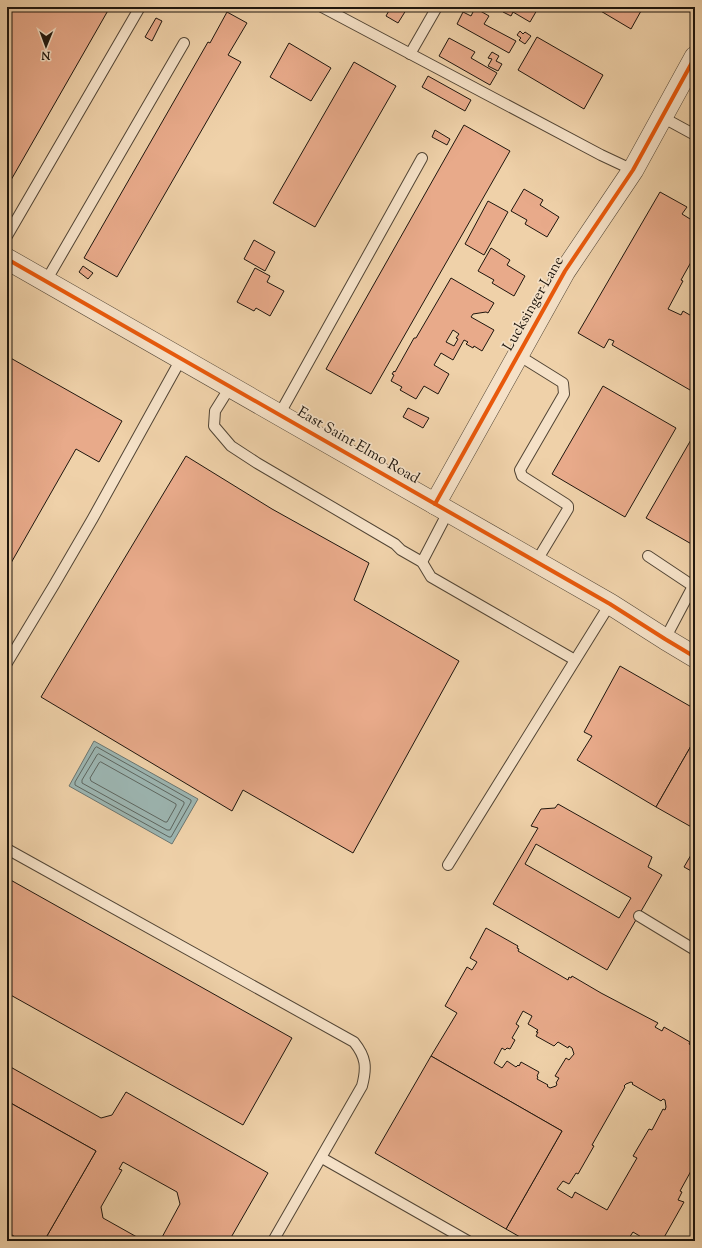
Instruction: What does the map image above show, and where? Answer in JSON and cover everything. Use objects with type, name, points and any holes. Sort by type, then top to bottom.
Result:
[{"type":"street","name":"Lucksinger Lane","points":[[441,508],[518,355],[565,271],[633,170],[695,57]]},
{"type":"street","name":"East Saint Elmo Road","points":[[7,259],[610,604],[695,657]]},
{"type":"lane","points":[[7,236],[140,7]]},
{"type":"lane","points":[[322,7],[594,151],[633,170]]},
{"type":"lane","points":[[410,54],[437,7]]},
{"type":"lane","points":[[46,281],[184,43]]},
{"type":"lane","points":[[662,117],[695,135]]},
{"type":"lane","points":[[279,415],[422,158]]},
{"type":"lane","points":[[518,355],[563,383],[564,388],[564,394],[520,470],[522,476],[568,506],[568,509],[536,562]]},
{"type":"lane","points":[[7,663],[93,518],[181,359]]},
{"type":"lane","points":[[230,387],[215,411],[214,426],[231,446],[257,463],[395,544],[401,550],[422,562],[431,577],[575,660]]},
{"type":"lane","points":[[422,562],[441,508]]},
{"type":"lane","points":[[648,556],[694,587],[665,639]]},
{"type":"lane","points":[[448,865],[610,604]]},
{"type":"lane","points":[[7,849],[354,1042],[361,1051],[365,1060],[365,1073],[362,1086],[274,1241]]},
{"type":"lane","points":[[638,916],[695,950]]},
{"type":"lane","points":[[322,1158],[468,1241]]},
{"type":"water","points":[[94,741],[198,799],[172,844],[69,786]]},
{"type":"building","points":[[7,7],[110,7],[7,187]]},
{"type":"building","points":[[391,7],[408,7],[398,23],[386,16]]},
{"type":"building","points":[[505,7],[532,7],[537,10],[530,22],[513,12],[511,16],[503,12]]},
{"type":"building","points":[[600,7],[634,7],[641,11],[631,29],[599,10]]},
{"type":"building","points":[[475,8],[489,16],[484,24],[516,41],[509,53],[457,24],[463,12],[471,16]]},
{"type":"building","points":[[227,12],[247,23],[228,55],[241,62],[117,277],[84,258],[208,42],[210,43]]},
{"type":"building","points":[[156,18],[162,21],[152,41],[145,37]]},
{"type":"building","points":[[520,31],[523,34],[525,32],[531,36],[525,44],[519,40],[521,38],[517,35]]},
{"type":"building","points":[[537,37],[603,75],[584,109],[518,70]]},
{"type":"building","points":[[449,38],[475,52],[471,58],[497,73],[490,85],[439,56]]},
{"type":"building","points":[[289,43],[331,68],[311,101],[270,77]]},
{"type":"building","points":[[492,52],[499,56],[496,61],[502,64],[498,71],[488,66],[492,59],[488,58]]},
{"type":"building","points":[[354,62],[396,86],[315,227],[273,203]]},
{"type":"building","points":[[428,76],[471,100],[465,111],[422,87]]},
{"type":"building","points":[[464,125],[510,151],[371,394],[326,369]]},
{"type":"building","points":[[435,130],[450,139],[447,145],[432,137]]},
{"type":"building","points":[[524,189],[543,200],[540,205],[559,217],[547,237],[525,224],[527,220],[511,211]]},
{"type":"building","points":[[660,192],[687,207],[682,214],[695,222],[695,255],[681,280],[683,281],[668,309],[681,315],[683,311],[695,318],[695,388],[692,386],[690,390],[612,345],[614,341],[609,339],[604,348],[578,333]]},
{"type":"building","points":[[488,201],[508,212],[484,255],[465,244]]},
{"type":"building","points":[[254,240],[275,252],[265,271],[244,259]]},
{"type":"building","points":[[491,248],[510,260],[507,265],[525,276],[514,296],[492,283],[494,280],[478,271]]},
{"type":"building","points":[[83,266],[93,273],[88,279],[79,272]]},
{"type":"building","points":[[255,268],[270,276],[267,282],[284,291],[270,316],[256,308],[254,311],[237,302]]},
{"type":"building","points":[[451,278],[494,303],[488,313],[473,314],[471,317],[494,330],[482,351],[474,346],[473,348],[466,344],[468,342],[464,340],[453,360],[441,353],[434,365],[449,374],[438,394],[424,386],[416,399],[400,390],[402,387],[391,381],[394,375],[392,374],[394,371],[395,372],[414,338],[416,338]],"holes":[[[453,330],[459,334],[456,338],[458,339],[454,346],[446,342]]]},
{"type":"building","points":[[7,356],[122,421],[99,462],[76,449],[7,570]]},
{"type":"building","points":[[603,386],[676,428],[625,517],[552,474]]},
{"type":"building","points":[[408,408],[429,418],[423,428],[403,417]]},
{"type":"building","points":[[692,438],[695,439],[695,546],[646,518]]},
{"type":"building","points":[[186,456],[272,509],[369,563],[354,600],[459,661],[353,853],[243,790],[232,811],[41,697]]},
{"type":"building","points":[[620,666],[695,709],[695,739],[656,807],[577,760],[592,736],[584,732]]},
{"type":"building","points":[[695,739],[695,829],[656,807]]},
{"type":"building","points":[[558,804],[652,857],[648,867],[662,875],[607,970],[493,904],[538,828],[531,826],[541,809],[555,808]],"holes":[[[536,844],[631,898],[619,918],[525,864]]]},
{"type":"building","points":[[695,848],[695,873],[684,867]]},
{"type":"building","points":[[7,878],[292,1038],[243,1125],[7,993]]},
{"type":"building","points":[[486,928],[518,946],[518,951],[568,980],[569,977],[571,978],[572,976],[658,1023],[655,1027],[662,1031],[664,1027],[690,1042],[689,1044],[695,1047],[695,1174],[691,1171],[680,1191],[682,1192],[678,1200],[684,1202],[662,1241],[648,1241],[633,1232],[627,1241],[527,1241],[506,1229],[562,1131],[431,1056],[457,1013],[445,1006],[467,967],[472,970],[477,962],[470,958]],"holes":[[[523,1011],[532,1016],[528,1024],[538,1030],[536,1032],[538,1032],[536,1036],[554,1046],[558,1042],[568,1048],[569,1046],[572,1048],[574,1054],[569,1060],[566,1058],[555,1076],[559,1078],[556,1086],[550,1088],[547,1086],[548,1085],[537,1079],[539,1072],[521,1062],[519,1066],[518,1065],[516,1067],[507,1061],[502,1068],[494,1063],[502,1048],[505,1050],[507,1048],[510,1049],[515,1040],[512,1038],[519,1026],[516,1024]],[[631,1082],[661,1101],[663,1099],[665,1100],[666,1107],[665,1110],[663,1109],[652,1130],[649,1129],[633,1156],[637,1158],[607,1210],[575,1192],[572,1198],[557,1189],[563,1181],[569,1184],[576,1173],[578,1174],[594,1146],[592,1145],[625,1087],[624,1086]]]},
{"type":"building","points":[[431,1056],[562,1131],[506,1229],[375,1153]]},
{"type":"building","points":[[7,1065],[101,1118],[112,1115],[126,1092],[268,1173],[229,1241],[160,1241],[180,1204],[177,1192],[123,1162],[119,1169],[122,1170],[101,1207],[103,1218],[144,1241],[44,1241],[96,1151],[7,1101]]},
{"type":"building","points":[[7,1101],[96,1151],[44,1241],[22,1241],[7,1232]]},
{"type":"cycle path","points":[[435,504],[565,271],[633,170],[695,57]]},
{"type":"cycle path","points":[[7,259],[610,604],[695,657]]}]
